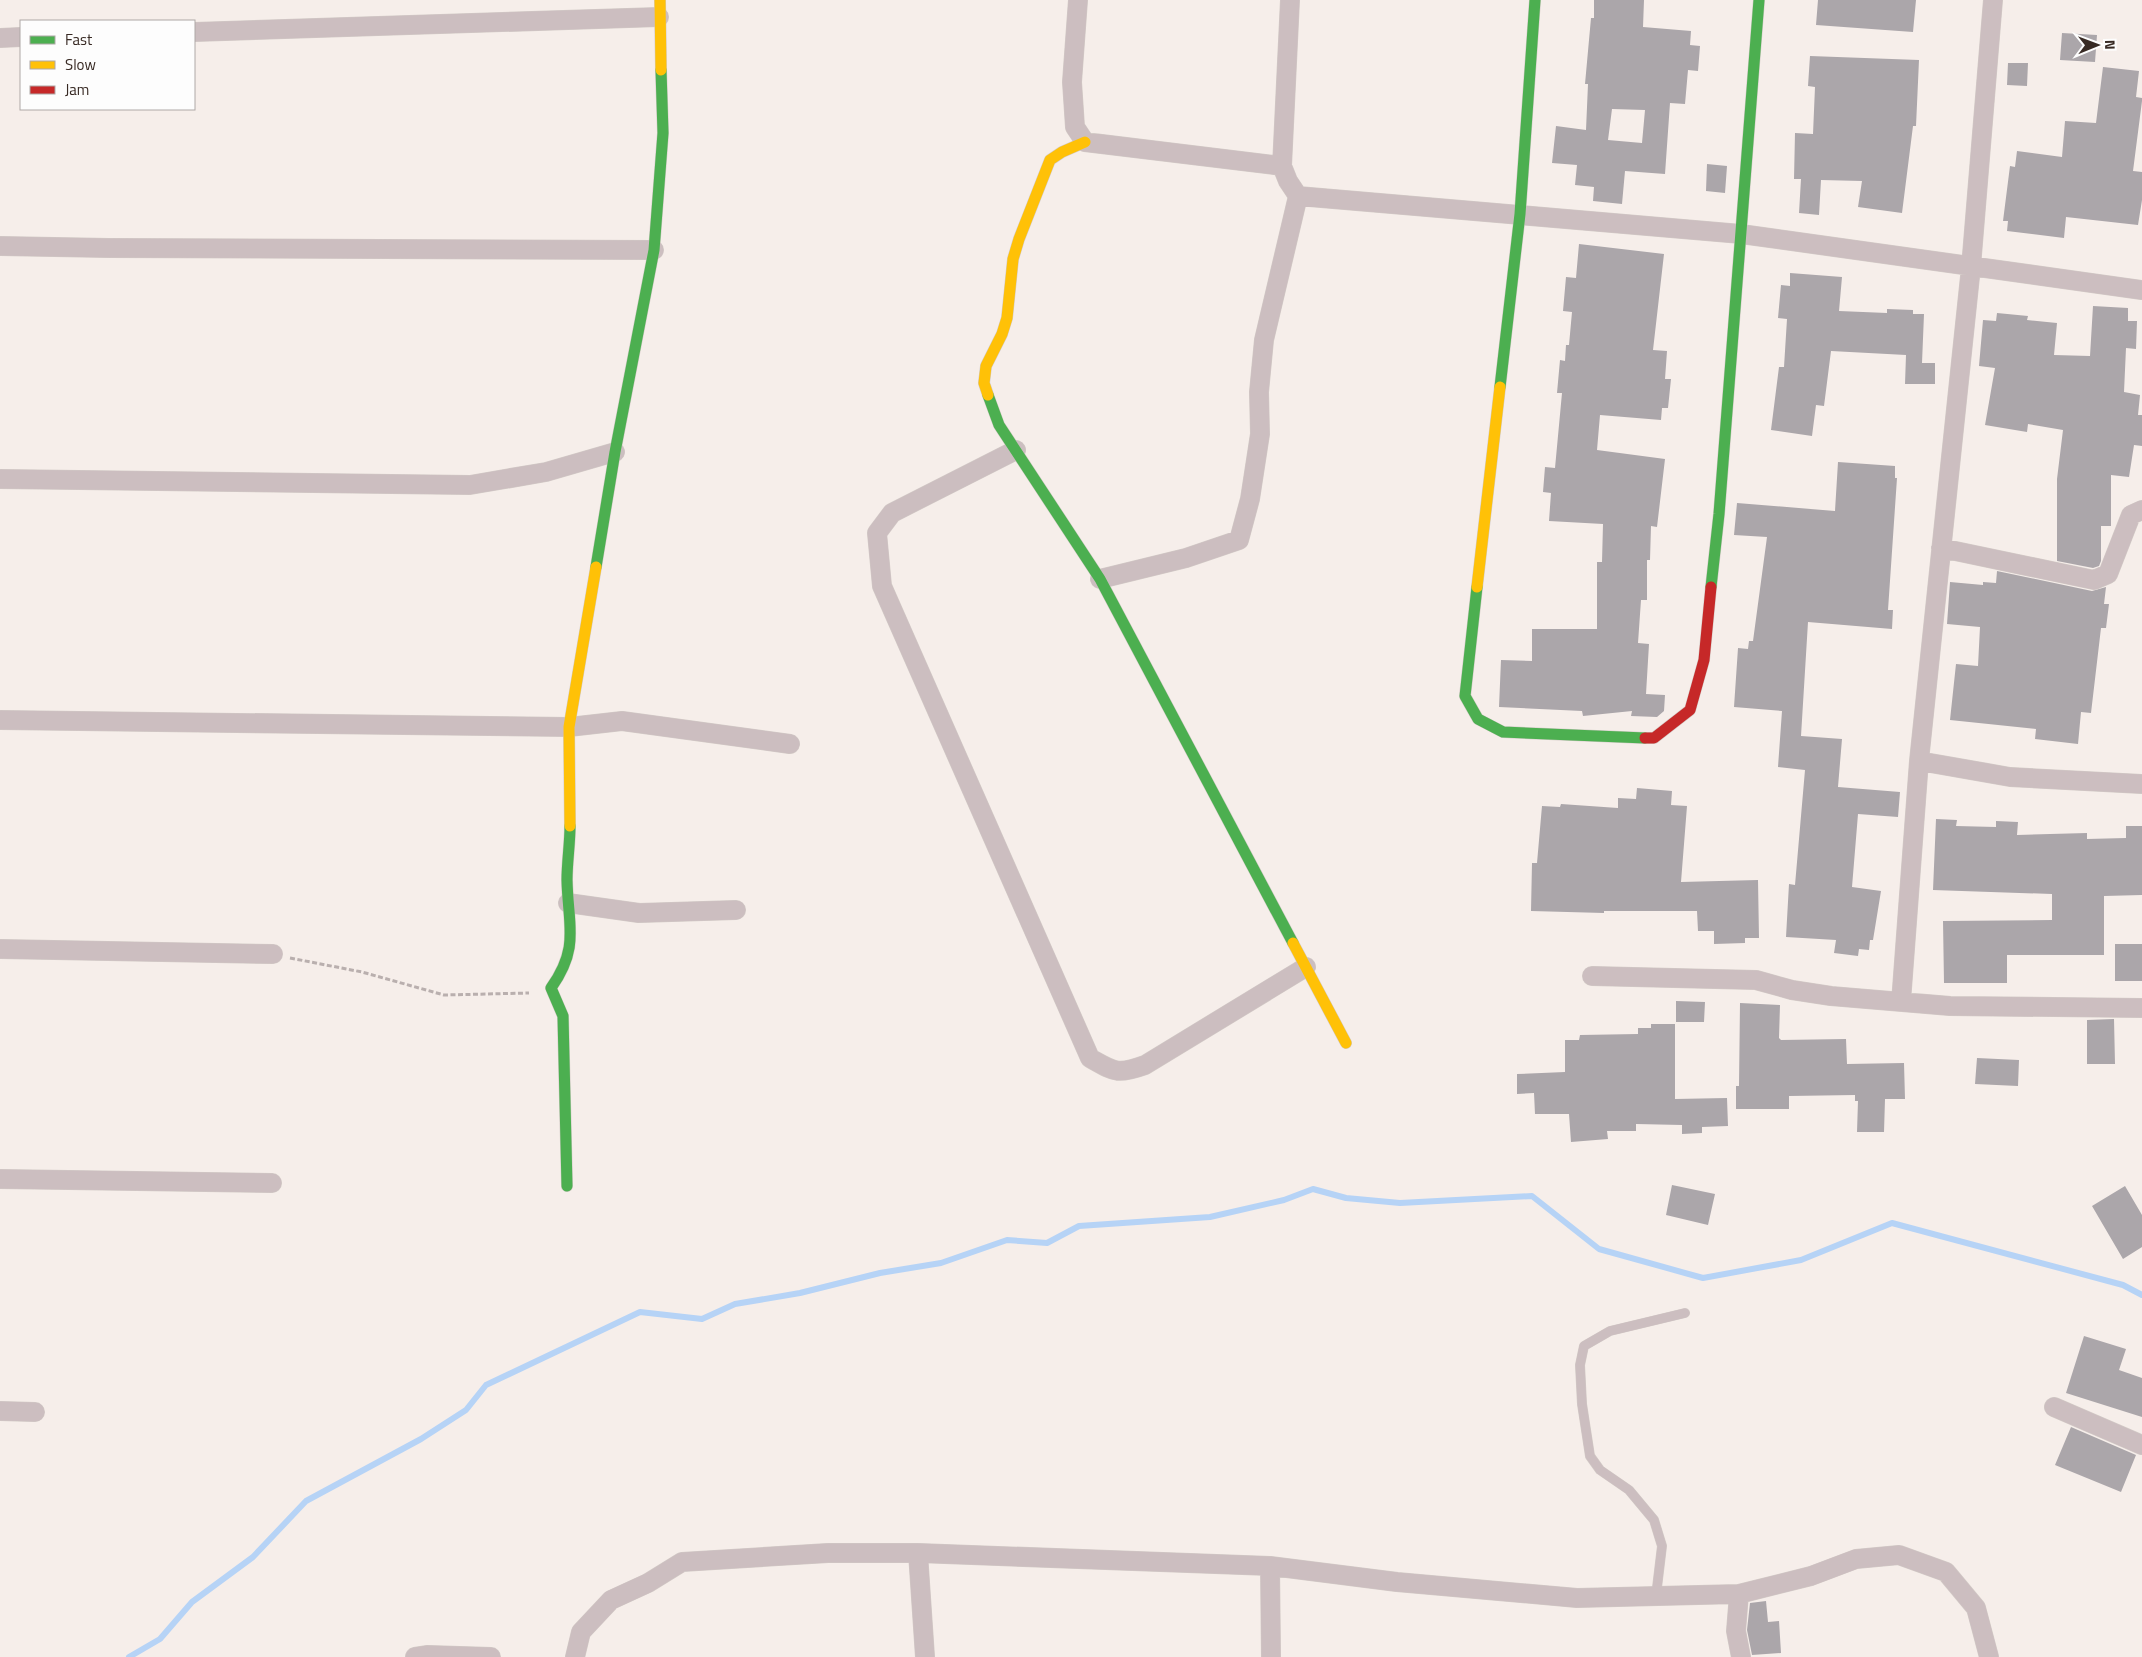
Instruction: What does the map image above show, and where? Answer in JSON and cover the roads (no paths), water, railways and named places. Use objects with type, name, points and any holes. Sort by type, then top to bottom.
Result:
[{"type":"street","points":[[1078,0],[1072,82],[1075,127],[1085,142]]},
{"type":"street","points":[[1100,580],[1186,558],[1239,540],[1250,499],[1260,434],[1259,392],[1264,340],[1298,196],[1288,181],[1282,166],[1290,0]]},
{"type":"street","points":[[1534,0],[1520,214],[1465,696],[1478,719],[1504,732],[1654,738],[1690,710],[1704,660],[1719,514],[1759,0]]},
{"type":"street","points":[[1901,1002],[1919,761],[1971,267],[1993,0]]},
{"type":"street","points":[[195,32],[659,8],[663,133],[654,250],[615,452],[569,727],[570,829],[567,879],[571,944],[562,971],[552,988],[563,1016],[567,1186]]},
{"type":"street","points":[[0,38],[20,37]]},
{"type":"street","points":[[1282,166],[1085,142],[1062,152],[1050,160],[1013,259],[1007,318],[1002,334],[986,366],[984,383],[999,424],[1100,580],[1346,1042]]},
{"type":"street","points":[[1298,196],[1741,234],[2142,290]]},
{"type":"street","points":[[0,246],[654,250]]},
{"type":"street","points":[[1016,450],[892,513],[877,533],[882,586],[1090,1058],[1115,1072],[1145,1065],[1306,967]]},
{"type":"street","points":[[0,479],[470,485],[546,472],[615,452]]},
{"type":"street","points":[[1941,548],[2094,580],[2108,574],[2131,515],[2142,510]]},
{"type":"street","points":[[0,720],[569,727],[622,721],[790,744]]},
{"type":"street","points":[[1919,761],[2010,777],[2142,784]]},
{"type":"street","points":[[568,902],[638,913],[736,910]]},
{"type":"street","points":[[0,948],[273,954]]},
{"type":"street","points":[[1592,976],[1756,980],[1792,990],[1831,996],[1950,1006],[2142,1008]]},
{"type":"street","points":[[0,1179],[272,1183]]},
{"type":"street","points":[[2054,1407],[2142,1445]]},
{"type":"street","points":[[0,1410],[35,1412]]},
{"type":"street","points":[[575,1657],[581,1632],[611,1600],[648,1583],[682,1562],[828,1553],[918,1553],[1270,1566],[1474,1590],[1577,1598],[1739,1594],[1811,1576],[1856,1559],[1899,1555],[1946,1572],[1976,1608],[1989,1657]]},
{"type":"street","points":[[918,1553],[925,1657]]},
{"type":"street","points":[[1270,1566],[1271,1657]]},
{"type":"street","points":[[1739,1594],[1736,1631],[1740,1657]]},
{"type":"street","points":[[415,1657],[491,1657]]},
{"type":"lane","points":[[1656,1596],[1662,1546],[1654,1520],[1629,1490],[1600,1470],[1590,1456],[1582,1404],[1580,1365],[1584,1346],[1610,1331],[1685,1313]]},
{"type":"waterway","points":[[129,1657],[160,1639],[192,1602],[253,1557],[306,1501],[421,1439],[466,1410],[486,1385],[640,1312],[702,1319],[735,1304],[800,1293],[880,1273],[941,1263],[1007,1240],[1047,1243],[1079,1226],[1210,1217],[1284,1200],[1313,1189],[1346,1198],[1400,1203],[1532,1196],[1599,1249],[1703,1278],[1801,1260],[1892,1223],[2123,1285],[2142,1295]]}]
